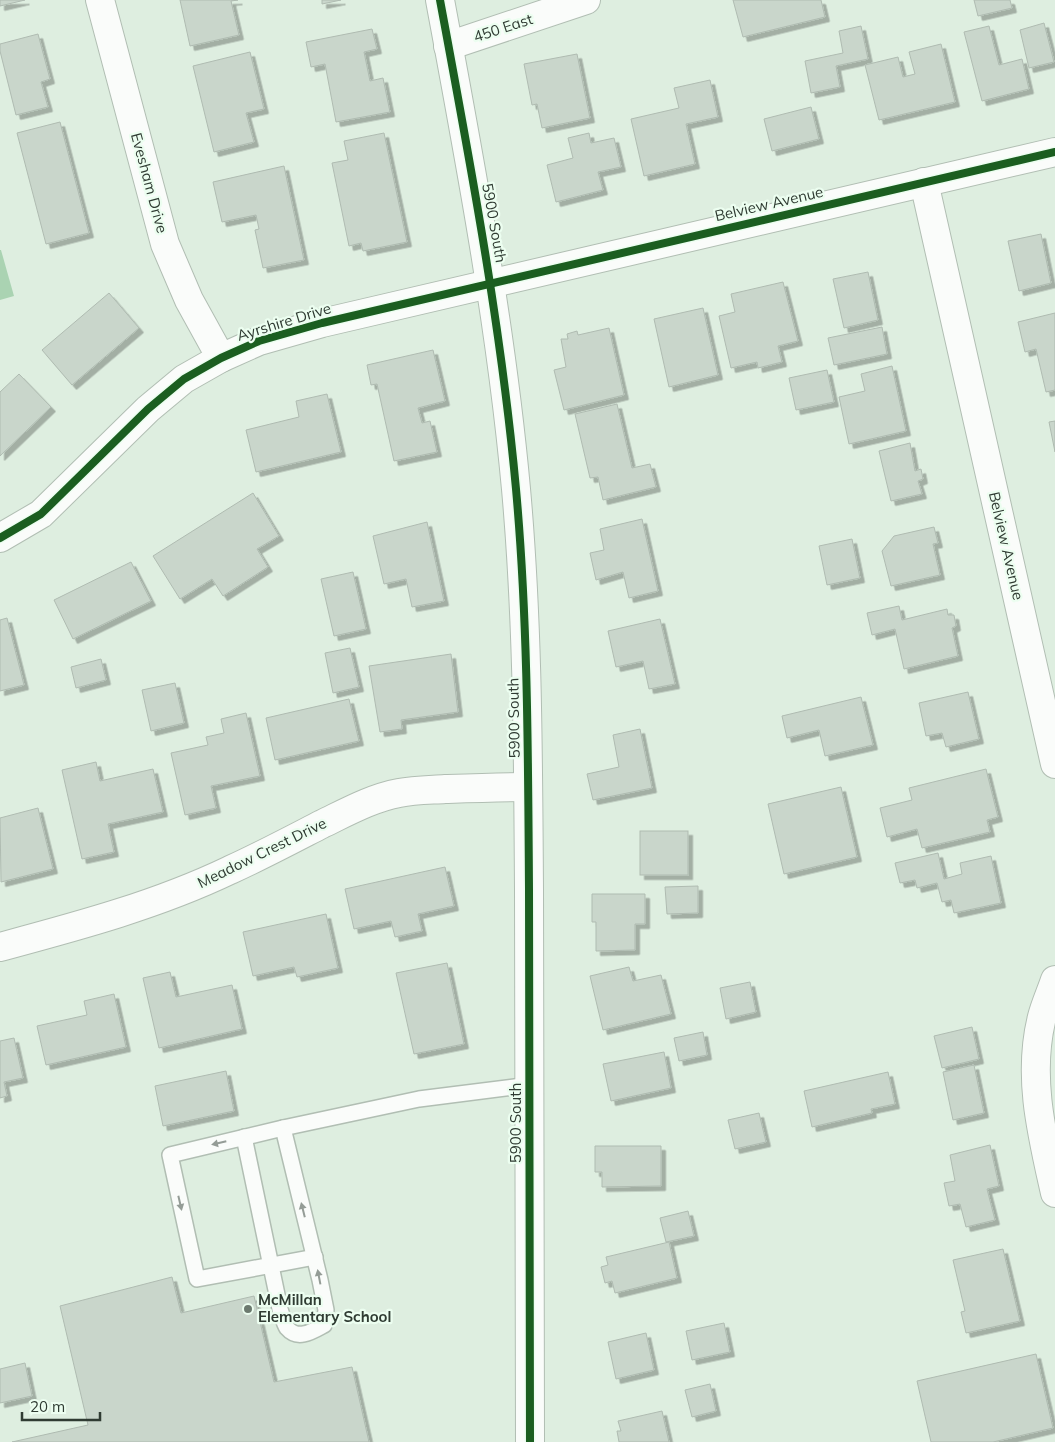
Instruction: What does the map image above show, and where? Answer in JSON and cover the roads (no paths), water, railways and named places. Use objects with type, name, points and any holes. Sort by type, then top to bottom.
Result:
[{"type":"street","name":"Evesham Drive","points":[[100,0],[165,244],[189,300],[221,358]]},
{"type":"street","name":"5900 South","points":[[440,0],[500,344],[516,488],[527,667],[530,1442]]},
{"type":"street","name":"450 East","points":[[448,46],[586,0]]},
{"type":"street","name":"Belview Avenue","points":[[490,284],[1055,152]]},
{"type":"street","name":"Belview Avenue","points":[[924,182],[1055,764]]},
{"type":"street","name":"Ayrshire Drive","points":[[0,538],[41,514],[148,409],[177,385],[221,358],[259,341],[322,323],[490,284]]},
{"type":"street","name":"Meadow Crest Drive","points":[[0,947],[127,912],[189,888],[229,871],[345,812],[378,799],[399,793],[418,791],[492,787],[528,788]]},
{"type":"street","points":[[1055,980],[1042,1017],[1035,1064],[1038,1110],[1055,1193]]},
{"type":"lane","points":[[315,1257],[197,1279],[170,1155],[283,1128],[419,1099],[530,1085]]},
{"type":"lane","points":[[244,1137],[280,1309],[287,1328],[296,1334],[309,1334],[324,1325],[326,1310],[283,1128]]},
{"type":"place","name":"McMillan Elementary School","points":[[248,1309]]}]
